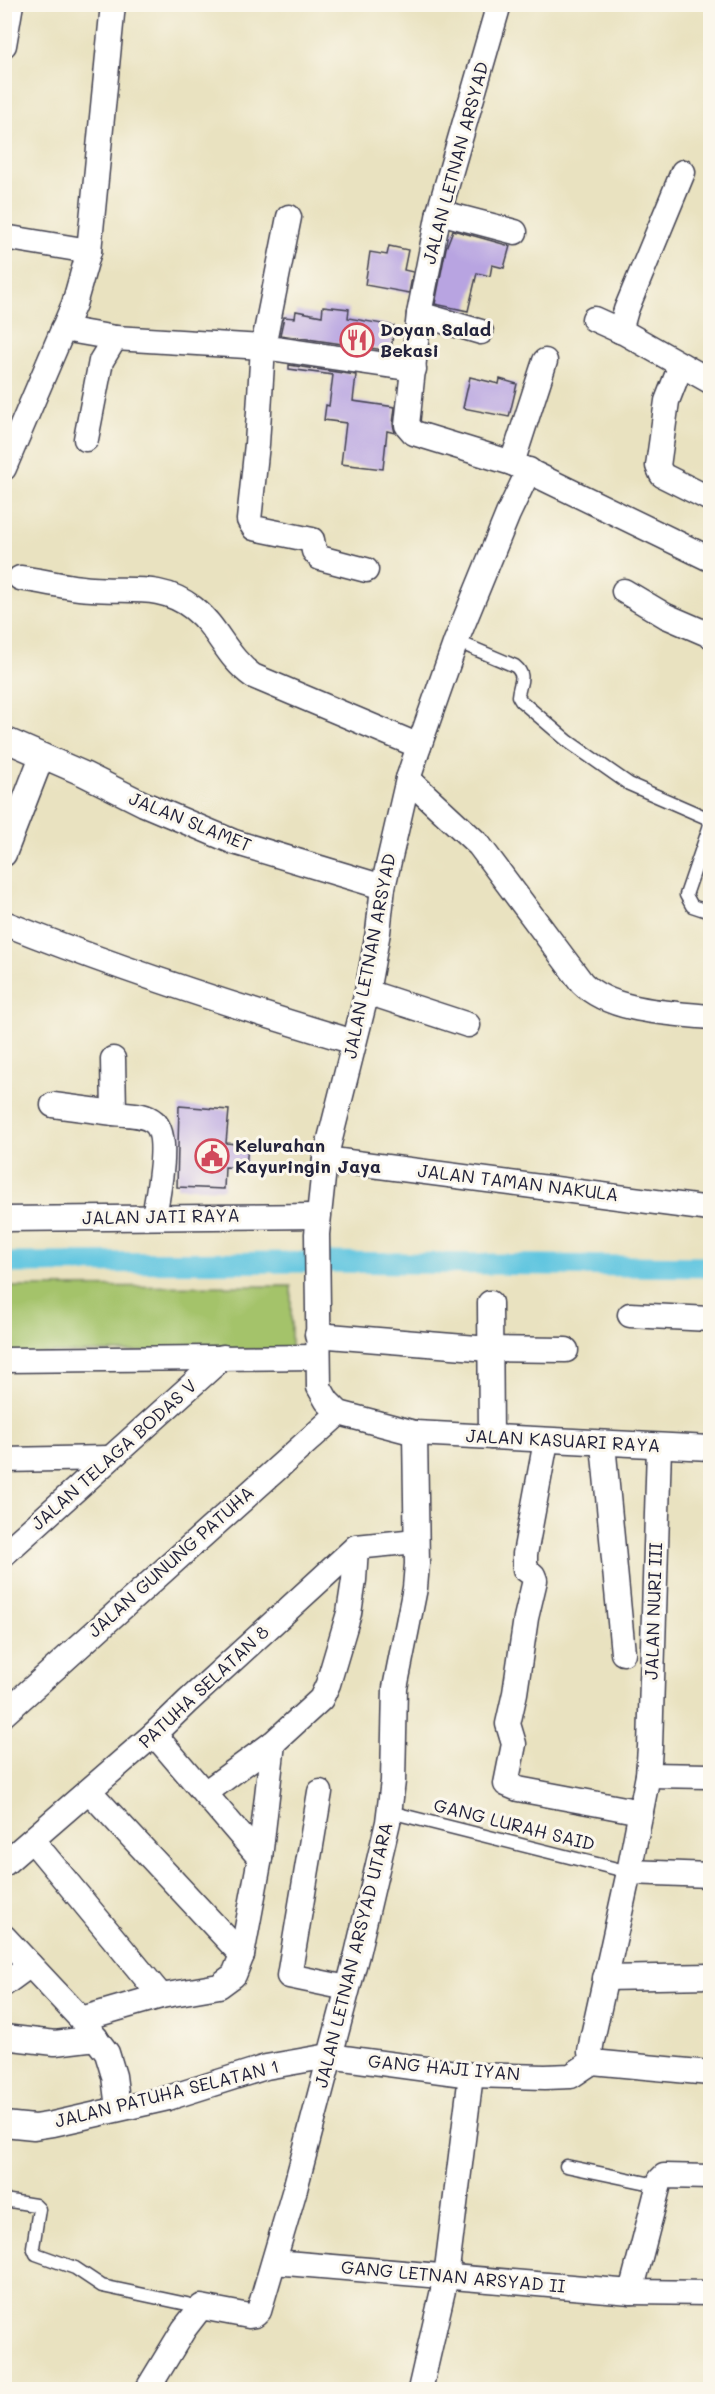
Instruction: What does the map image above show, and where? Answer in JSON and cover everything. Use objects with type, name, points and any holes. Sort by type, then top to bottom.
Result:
[{"type":"street","points":[[4,45],[11,4]]},
{"type":"street","points":[[4,468],[72,330],[74,304],[89,251],[113,4]]},
{"type":"street","name":"JALAN LETNAN ARSYAD","points":[[339,1413],[327,1401],[319,1387],[318,1225],[325,1159],[367,992],[378,932],[383,887],[408,780],[456,641],[508,514],[520,466],[410,430],[406,420],[419,314],[439,212],[499,4]]},
{"type":"street","points":[[620,331],[626,310],[683,172]]},
{"type":"street","points":[[439,212],[515,232]]},
{"type":"street","points":[[289,217],[262,347],[258,444],[249,516],[251,526],[312,540],[314,551],[320,558],[366,570]]},
{"type":"street","points":[[4,237],[89,251]]},
{"type":"street","points":[[419,314],[481,332]]},
{"type":"street","points":[[594,319],[681,365],[709,376]]},
{"type":"street","points":[[72,330],[115,338],[262,347],[414,369]]},
{"type":"street","points":[[86,439],[101,361],[115,338]]},
{"type":"street","points":[[545,361],[520,466],[711,559]]},
{"type":"street","points":[[681,365],[667,401],[658,466],[662,475],[711,499]]},
{"type":"street","points":[[20,578],[91,589],[153,591],[178,597],[205,618],[233,659],[254,676],[419,746]]},
{"type":"street","points":[[624,591],[666,616],[711,635]]},
{"type":"street","name":"JALAN SLAMET","points":[[4,739],[84,774],[144,804],[234,842],[383,887]]},
{"type":"street","points":[[4,854],[42,756]]},
{"type":"street","points":[[408,780],[479,845],[582,983],[594,994],[652,1011],[711,1017]]},
{"type":"street","points":[[4,923],[219,1002],[354,1042]]},
{"type":"street","points":[[367,992],[468,1025]]},
{"type":"street","points":[[113,1059],[114,1113]]},
{"type":"street","points":[[53,1105],[140,1115],[153,1120],[161,1132],[163,1153],[154,1217]]},
{"type":"street","name":"JALAN TAMAN NAKULA","points":[[325,1159],[711,1209]]},
{"type":"street","name":"JALAN JATI RAYA","points":[[4,1219],[154,1217],[318,1225]]},
{"type":"street","points":[[490,1303],[491,1437]]},
{"type":"street","points":[[630,1315],[711,1319]]},
{"type":"street","points":[[4,1360],[223,1357],[317,1346],[566,1350]]},
{"type":"street","name":"JALAN TELAGA BODAS V","points":[[4,1554],[223,1357]]},
{"type":"street","points":[[339,1413],[415,1433]]},
{"type":"street","name":"JALAN GUNUNG PATUHA","points":[[4,1714],[339,1413]]},
{"type":"street","name":"JALAN KASUARI RAYA","points":[[415,1433],[711,1448]]},
{"type":"street","name":"JALAN LETNAN ARSYAD UTARA","points":[[201,2307],[249,2316],[259,2311],[376,1879],[390,1812],[395,1688],[415,1588],[415,1433]]},
{"type":"street","points":[[546,1441],[525,1554],[525,1569],[533,1575],[535,1580],[526,1618],[508,1724],[514,1744],[506,1784],[518,1789],[641,1812]]},
{"type":"street","points":[[603,1444],[623,1653]]},
{"type":"street","name":"JALAN NURI III","points":[[592,2062],[590,2048],[648,1775],[659,1447]]},
{"type":"street","points":[[4,1460],[109,1458]]},
{"type":"street","points":[[205,1793],[273,1743],[321,1699],[328,1684],[349,1613],[356,1547],[416,1541]]},
{"type":"street","name":"PATUHA SELATAN 8","points":[[4,1864],[154,1734],[356,1547]]},
{"type":"street","points":[[154,1734],[260,1858]]},
{"type":"street","points":[[4,2037],[55,2043],[161,1996],[224,1984],[234,1975],[242,1955],[260,1858],[273,1743]]},
{"type":"street","points":[[648,1775],[711,1776]]},
{"type":"street","points":[[89,1791],[242,1955]]},
{"type":"street","points":[[320,1792],[289,1976],[347,1988]]},
{"type":"street","points":[[33,1840],[161,1996]]},
{"type":"street","points":[[629,1872],[711,1875]]},
{"type":"street","points":[[4,1937],[89,2029],[107,2053],[118,2108]]},
{"type":"street","points":[[4,1984],[30,1965]]},
{"type":"street","points":[[605,1978],[711,1976]]},
{"type":"street","name":"GANG HAJI IYAN","points":[[329,2056],[471,2074],[561,2077],[578,2073],[592,2062]]},
{"type":"street","name":"JALAN PATUHA SELATAN 1","points":[[4,2124],[34,2127],[204,2088],[266,2067],[329,2056]]},
{"type":"street","points":[[592,2062],[711,2073]]},
{"type":"street","points":[[420,2390],[446,2277],[471,2074]]},
{"type":"street","points":[[631,2292],[657,2185],[664,2176],[711,2177]]},
{"type":"street","name":"GANG LETNAN ARSYAD II","points":[[274,2262],[631,2292],[711,2293]]},
{"type":"street","points":[[147,2390],[184,2329],[201,2307]]},
{"type":"lane","points":[[456,641],[515,666],[521,671],[523,675],[518,696],[521,701],[569,742],[629,784],[707,818],[710,823],[709,828],[686,895],[692,906],[711,912]]},
{"type":"lane","name":"GANG LURAH SAID","points":[[390,1812],[629,1872]]},
{"type":"lane","points":[[566,2166],[657,2185]]},
{"type":"lane","points":[[4,2200],[35,2205],[39,2210],[33,2247],[36,2254],[75,2268],[102,2286],[201,2307]]},
{"type":"green space","points":[[291,1286],[291,1349],[5,1354],[4,1287]]},
{"type":"building","points":[[453,230],[510,246],[504,268],[492,265],[490,276],[477,273],[468,311],[435,304],[446,248]]},
{"type":"building","points":[[389,246],[408,250],[404,270],[413,272],[409,293],[365,285],[370,252],[387,255]]},
{"type":"building","points":[[323,306],[349,309],[348,318],[394,326],[391,351],[280,335],[284,317],[295,318],[296,311],[322,316]]},
{"type":"building","points":[[289,365],[356,375],[353,401],[395,407],[393,424],[395,433],[387,431],[383,469],[341,464],[346,423],[324,420],[326,405],[329,406],[333,375],[289,369]]},
{"type":"building","points":[[470,377],[499,384],[500,379],[517,384],[509,417],[463,408]]},
{"type":"building","name":"Kelurahan Kayuringin Jaya","points":[[179,1106],[229,1110],[226,1143],[248,1145],[246,1168],[225,1167],[224,1189],[177,1187]]},
{"type":"waterway","points":[[4,1263],[329,1262],[710,1267]]},
{"type":"place","name":"Doyan Salad Bekasi","points":[[357,340]]},
{"type":"place","name":"Kelurahan Kayuringin Jaya","points":[[212,1156]]}]
